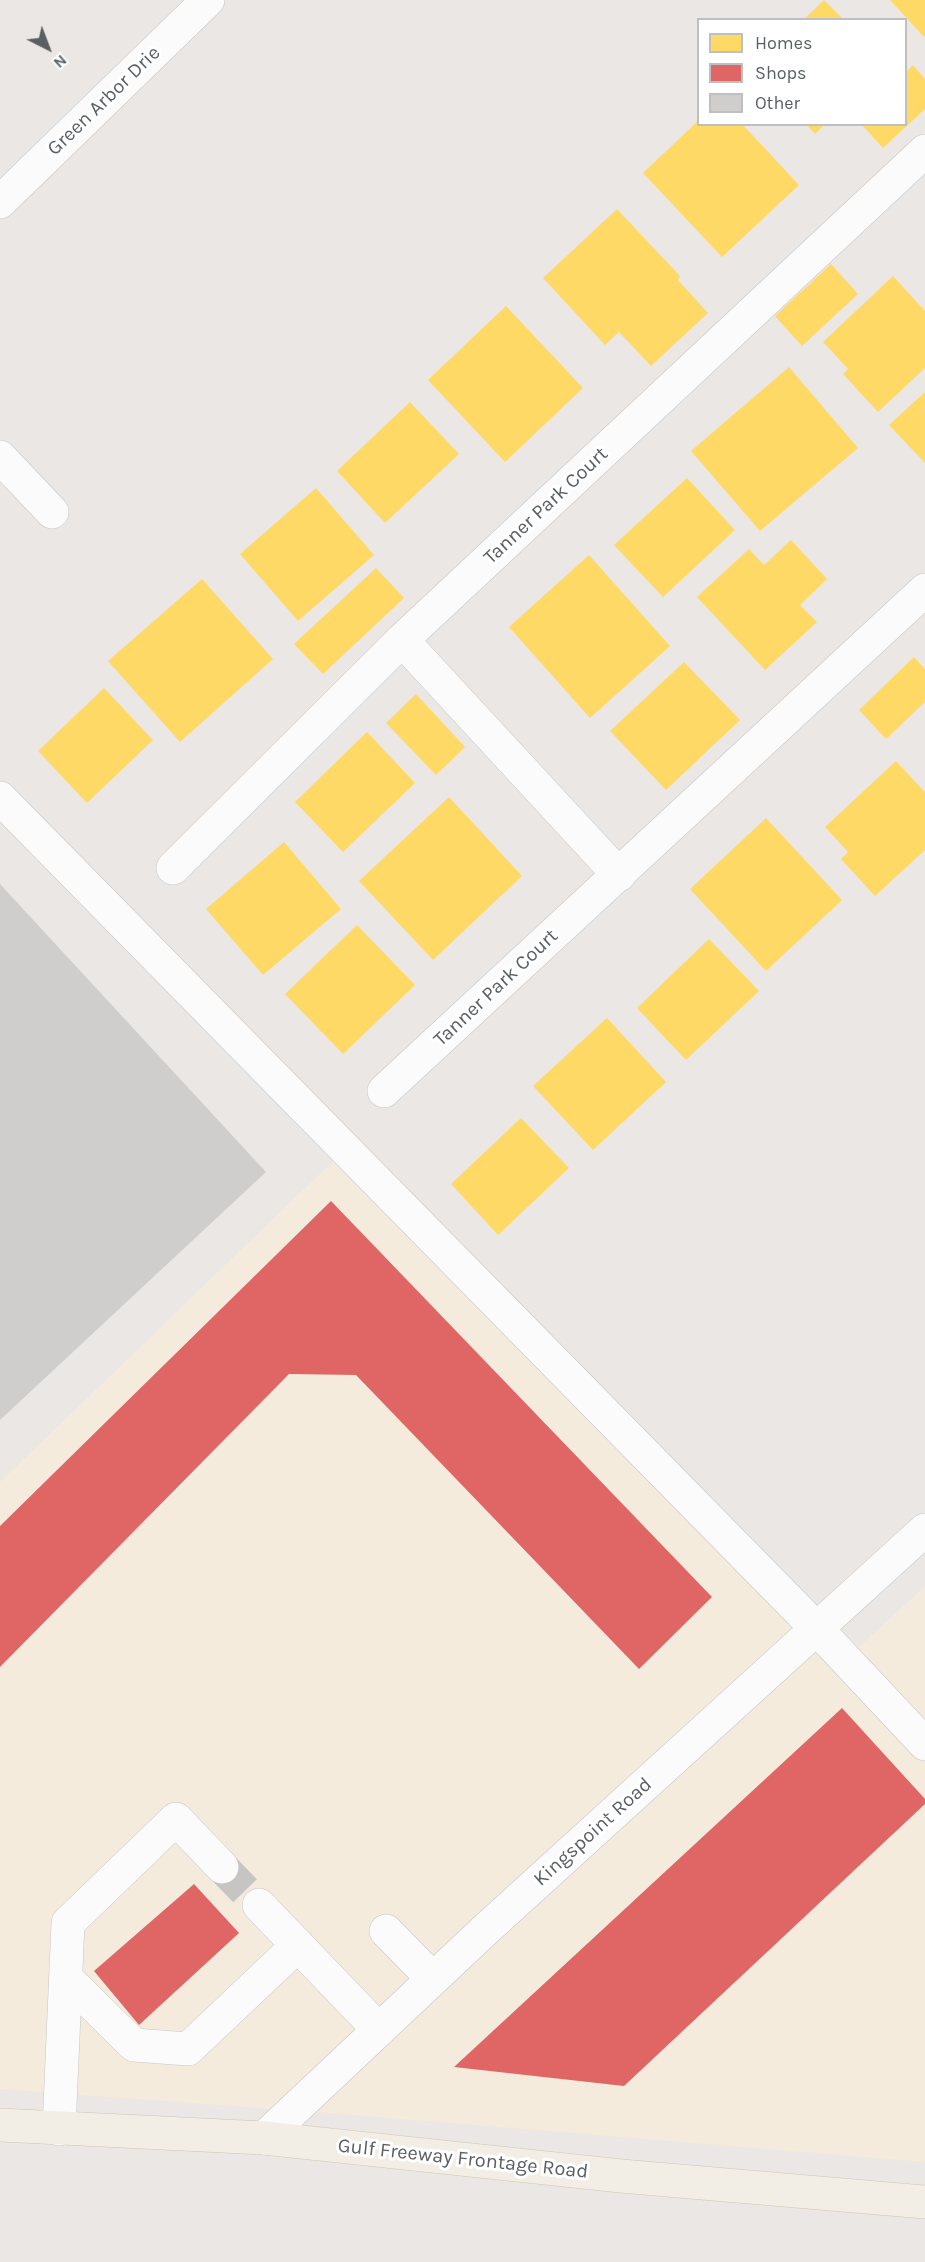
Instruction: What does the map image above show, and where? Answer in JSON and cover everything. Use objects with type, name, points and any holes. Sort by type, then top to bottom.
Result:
[{"type":"main road","name":"Gulf Freeway Frontage Road","points":[[0,2125],[264,2138],[621,2176],[925,2202]]},
{"type":"street","name":"Green Arbor Drie","points":[[0,202],[208,0]]},
{"type":"street","name":"Tanner Park Court","points":[[173,868],[402,640],[925,151]]},
{"type":"street","points":[[0,457],[52,512]]},
{"type":"street","name":"Tanner Park Court","points":[[384,1092],[925,590]]},
{"type":"street","points":[[402,640],[619,875]]},
{"type":"street","points":[[0,798],[818,1629],[925,1744]]},
{"type":"street","name":"Kingspoint Road","points":[[264,2138],[433,1979],[925,1530]]},
{"type":"street","points":[[59,2129],[68,1923],[176,1819],[222,1867]]},
{"type":"street","points":[[259,1905],[379,2030]]},
{"type":"street","points":[[386,1931],[433,1979]]},
{"type":"street","points":[[66,1978],[134,2045],[188,2049],[298,1946]]},
{"type":"shaded area","points":[[356,1139],[859,1647],[925,1586],[925,2162],[342,2114],[0,2089],[0,1482]]},
{"type":"building: Homes","points":[[824,0],[842,18],[805,18]]},
{"type":"building: Homes","points":[[890,0],[925,0],[925,38],[907,18]]},
{"type":"building: Homes","points":[[913,65],[925,79],[925,109],[907,126],[907,71]]},
{"type":"building: Homes","points":[[697,122],[697,126],[744,126],[799,185],[722,257],[643,173]]},
{"type":"building: Homes","points":[[808,126],[823,126],[815,134]]},
{"type":"building: Homes","points":[[863,126],[907,126],[883,148]]},
{"type":"building: Homes","points":[[617,209],[680,276],[678,280],[708,313],[651,366],[619,332],[605,345],[543,278]]},
{"type":"building: Homes","points":[[831,264],[858,294],[802,346],[775,316]]},
{"type":"building: Homes","points":[[893,276],[925,311],[925,368],[878,412],[843,374],[848,369],[823,342]]},
{"type":"building: Homes","points":[[506,306],[583,388],[505,462],[428,380]]},
{"type":"building: Homes","points":[[789,367],[858,448],[760,531],[691,451]]},
{"type":"building: Homes","points":[[925,392],[925,463],[889,425]]},
{"type":"building: Homes","points":[[410,402],[459,454],[385,523],[337,471]]},
{"type":"building: Homes","points":[[687,478],[735,530],[663,597],[614,545]]},
{"type":"building: Homes","points":[[316,488],[374,555],[298,621],[240,554]]},
{"type":"building: Homes","points":[[791,540],[827,579],[800,605],[817,622],[765,670],[697,597],[749,549],[764,565]]},
{"type":"building: Homes","points":[[589,555],[670,646],[590,718],[509,627]]},
{"type":"building: Homes","points":[[376,568],[404,598],[323,674],[294,644]]},
{"type":"building: Homes","points":[[202,579],[273,659],[180,742],[108,661]]},
{"type":"building: Homes","points":[[914,657],[925,669],[925,702],[886,739],[859,710]]},
{"type":"building: Homes","points":[[684,662],[740,720],[666,790],[610,731]]},
{"type":"building: Homes","points":[[104,688],[153,740],[87,803],[38,751]]},
{"type":"building: Homes","points":[[416,694],[465,747],[436,775],[386,723]]},
{"type":"building: Homes","points":[[367,732],[415,783],[343,852],[295,802]]},
{"type":"building: Homes","points":[[896,761],[925,792],[925,850],[875,896],[841,859],[848,852],[825,827]]},
{"type":"building: Homes","points":[[449,797],[522,876],[433,960],[359,881]]},
{"type":"building: Homes","points":[[766,818],[842,900],[766,971],[690,889]]},
{"type":"building: Homes","points":[[284,842],[341,909],[263,975],[206,909]]},
{"type":"building: Homes","points":[[357,925],[415,985],[343,1054],[285,994]]},
{"type":"building: Homes","points":[[709,939],[759,991],[686,1060],[637,1008]]},
{"type":"building: Homes","points":[[607,1018],[666,1082],[593,1150],[533,1086]]},
{"type":"building: Homes","points":[[521,1118],[569,1168],[498,1235],[451,1184]]},
{"type":"building: Shops","points":[[331,1201],[712,1597],[639,1669],[356,1375],[289,1374],[0,1667],[0,1526]]},
{"type":"building: Shops","points":[[842,1708],[925,1799],[925,1804],[624,2086],[454,2067]]},
{"type":"building: Shops","points":[[194,1884],[239,1933],[139,2025],[94,1971]]},
{"type":"building: Other","points":[[0,884],[266,1172],[0,1420]]},
{"type":"tunnel","points":[[222,1867],[259,1905]]}]
